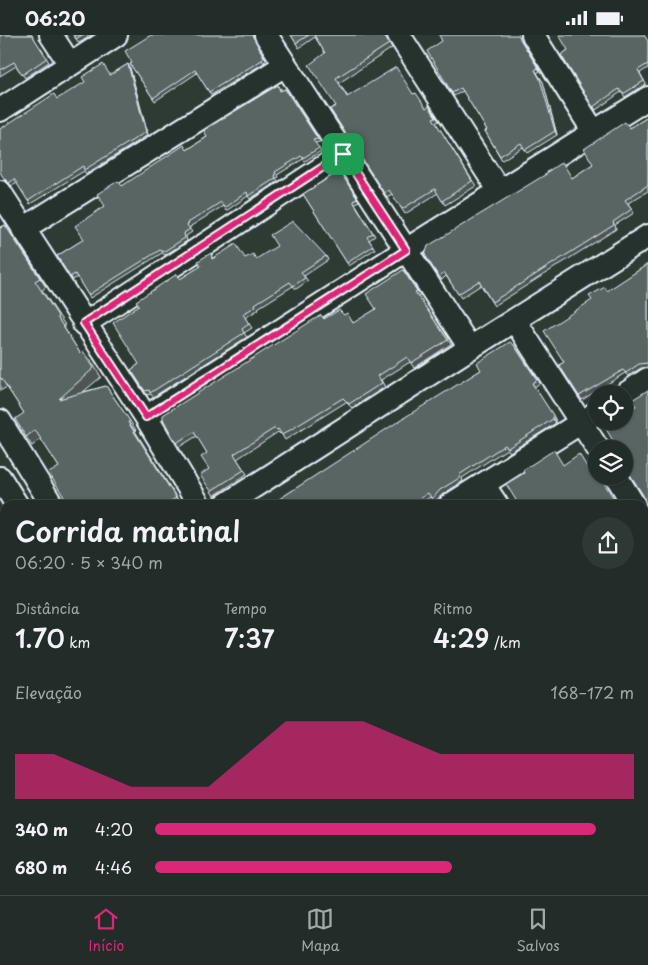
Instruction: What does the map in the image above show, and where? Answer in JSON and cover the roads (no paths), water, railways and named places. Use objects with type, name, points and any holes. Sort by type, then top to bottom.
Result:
[{"type":"street","points":[[51,35],[70,64]]},
{"type":"street","points":[[0,110],[116,35]]},
{"type":"street","points":[[266,35],[470,348]]},
{"type":"street","points":[[399,35],[500,193]]},
{"type":"street","points":[[533,35],[594,133]]},
{"type":"street","points":[[23,229],[285,65]]},
{"type":"street","points":[[146,417],[406,250],[500,193],[648,98]]},
{"type":"street","points":[[84,323],[343,154]]},
{"type":"street","points":[[0,192],[146,417],[196,500]]},
{"type":"street","points":[[233,500],[648,236]]},
{"type":"street","points":[[514,321],[588,417]]},
{"type":"street","points":[[633,389],[648,379]]},
{"type":"street","points":[[458,500],[588,419]]},
{"type":"street","points":[[0,421],[49,500]]},
{"type":"street","points":[[0,478],[14,500]]},
{"type":"street","points":[[483,484],[494,500]]},
{"type":"street","points":[[622,485],[631,500]]}]
